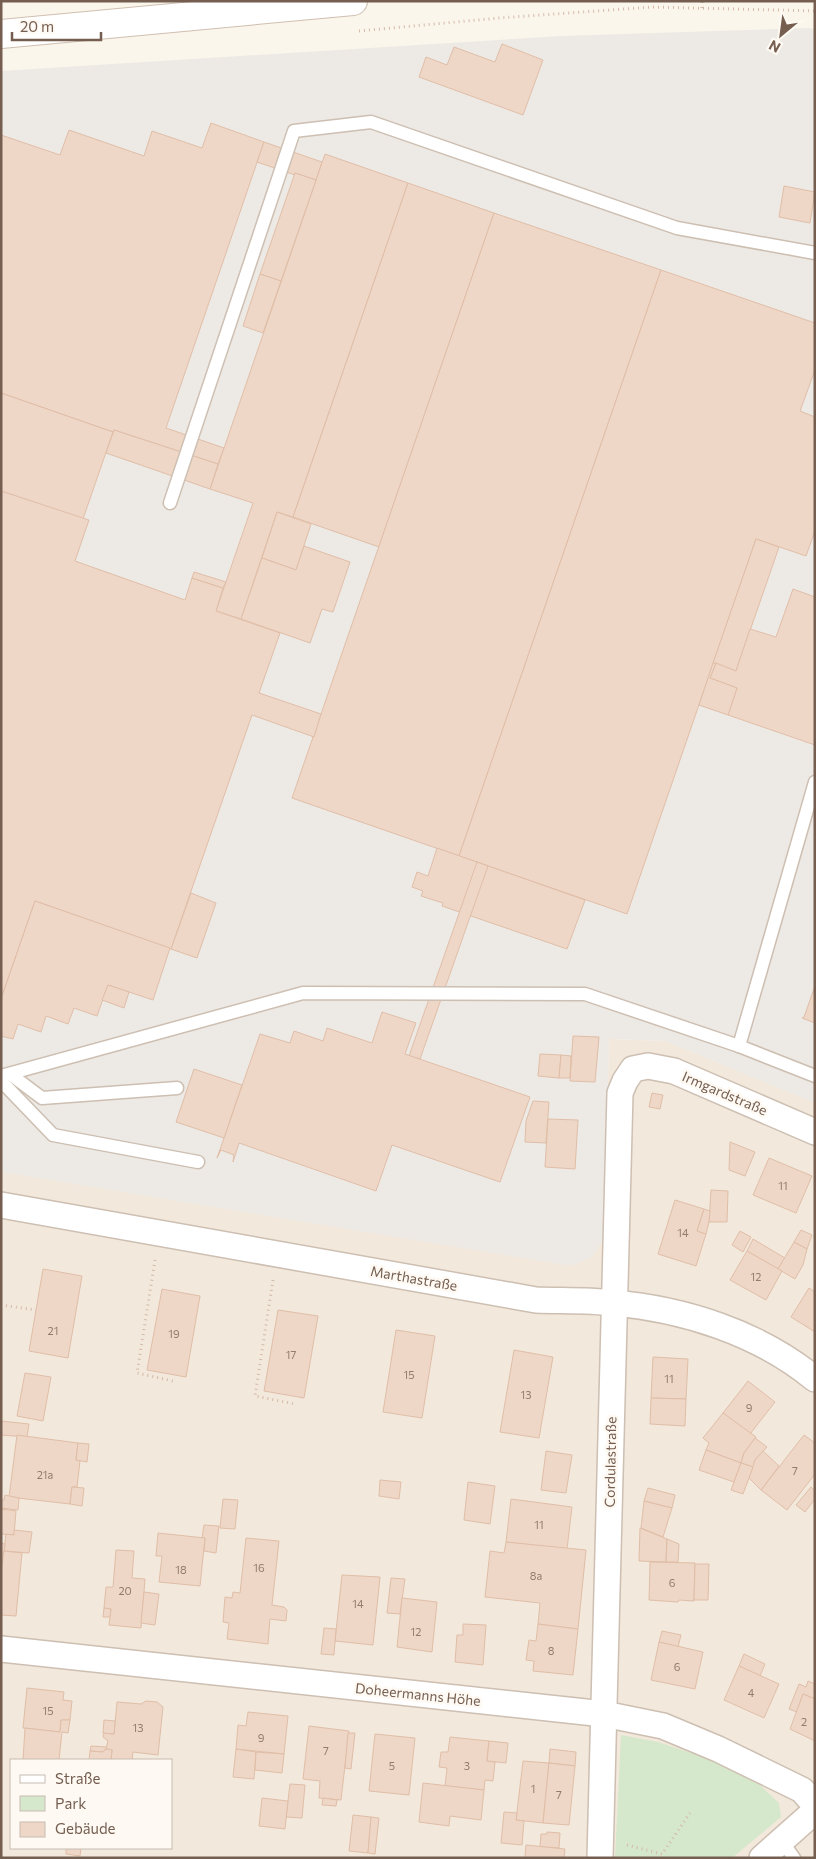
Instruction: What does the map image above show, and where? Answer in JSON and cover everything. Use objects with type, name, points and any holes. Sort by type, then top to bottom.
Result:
[{"type":"main road","points":[[1,34],[353,1]]},
{"type":"street","name":"Irmgardstraße","points":[[633,1069],[648,1066],[674,1072],[815,1132]]},
{"type":"street","name":"Cordulastraße","points":[[600,1848],[620,1093],[633,1069]]},
{"type":"street","name":"Marthastraße","points":[[1,1205],[536,1300],[613,1303],[678,1314],[733,1331],[797,1364],[815,1379]]},
{"type":"street","name":"Doheermanns Höhe","points":[[1,1649],[604,1714],[663,1726],[718,1749],[802,1790],[815,1805]]},
{"type":"street","points":[[762,1858],[788,1849],[815,1811]]},
{"type":"lane","points":[[170,503],[294,130],[372,122],[677,228],[815,252]]},
{"type":"lane","points":[[739,1046],[815,782]]},
{"type":"lane","points":[[4,1077],[302,993],[585,994],[739,1046],[815,1076]]},
{"type":"lane","points":[[4,1077],[42,1098],[177,1088]]},
{"type":"lane","points":[[4,1077],[53,1135],[198,1162]]},
{"type":"path","points":[[702,1],[702,8]]},
{"type":"path","points":[[351,32],[498,18],[652,7],[815,11]]},
{"type":"path","points":[[159,1233],[137,1374],[173,1381]]},
{"type":"path","points":[[278,1254],[255,1396],[295,1404]]},
{"type":"path","points":[[1,1305],[36,1310]]},
{"type":"path","points":[[600,1848],[662,1854],[690,1813]]},
{"type":"shaded area","points":[[815,29],[815,1103],[665,1041],[609,1039],[604,1239],[592,1257],[572,1266],[1,1172],[1,71],[561,36]]},
{"type":"shaded area","points":[[609,1039],[665,1041],[815,1103],[815,1858],[1,1858],[1,1172],[604,1238]]},
{"type":"green space","points":[[621,1735],[658,1742],[712,1760],[760,1785],[779,1803],[781,1817],[732,1858],[615,1858]]},
{"type":"building","points":[[502,44],[543,60],[523,115],[419,77],[426,57],[447,65],[454,47],[495,62]]},
{"type":"building","points":[[211,123],[264,142],[166,428],[224,448],[218,464],[114,430],[113,432],[1,393],[1,135],[60,155],[69,130],[144,156],[152,131],[202,148]]},
{"type":"building","points":[[264,142],[322,162],[316,180],[257,162]]},
{"type":"building","points":[[325,154],[408,183],[293,517],[277,512],[241,619],[216,611],[253,503],[210,489]]},
{"type":"building","points":[[295,173],[316,180],[281,281],[260,274]]},
{"type":"building","points":[[408,183],[494,213],[379,547],[293,517]]},
{"type":"building","points":[[784,186],[815,192],[810,223],[779,217]]},
{"type":"building","points":[[494,213],[661,270],[459,856],[292,798]]},
{"type":"building","points":[[661,270],[815,323],[815,370],[800,411],[815,417],[815,531],[806,556],[756,539],[627,914],[459,856]]},
{"type":"building","points":[[260,274],[281,281],[263,333],[243,326]]},
{"type":"building","points":[[1,393],[113,432],[83,519],[1,491]]},
{"type":"building","points":[[114,430],[218,464],[210,489],[106,453]]},
{"type":"building","points":[[1,491],[89,520],[75,561],[185,600],[192,578],[223,588],[216,611],[280,633],[259,693],[321,714],[314,737],[252,715],[171,949],[35,901],[1,999]]},
{"type":"building","points":[[277,512],[311,524],[296,570],[262,558]]},
{"type":"building","points":[[756,539],[779,547],[736,671],[713,663]]},
{"type":"building","points":[[304,546],[350,562],[333,612],[322,609],[310,643],[241,619],[262,558],[296,570]]},
{"type":"building","points":[[194,572],[226,582],[223,588],[192,578]]},
{"type":"building","points":[[793,589],[815,597],[815,745],[728,715],[737,688],[710,678],[716,663],[736,671],[750,629],[776,637]]},
{"type":"building","points":[[713,663],[716,663],[710,678],[737,688],[728,715],[699,705]]},
{"type":"building","points":[[437,848],[585,900],[567,949],[442,906],[443,903],[421,896],[423,891],[412,887],[417,872],[428,876]]},
{"type":"building","points":[[477,862],[488,866],[420,1059],[409,1056]]},
{"type":"building","points":[[191,893],[216,903],[197,958],[171,949]]},
{"type":"building","points":[[35,901],[170,948],[153,1000],[108,985],[97,1016],[74,1008],[68,1024],[46,1016],[41,1032],[18,1024],[13,1039],[1,1036],[1,999]]},
{"type":"building","points":[[108,985],[129,992],[124,1008],[102,1000]]},
{"type":"building","points":[[815,986],[815,1023],[802,1018]]},
{"type":"building","points":[[382,1012],[416,1023],[405,1054],[530,1097],[500,1182],[392,1145],[376,1191],[239,1143],[233,1162],[234,1155],[221,1150],[217,1158],[260,1034],[290,1043],[294,1031],[323,1041],[327,1028],[372,1043]]},
{"type":"building","points":[[573,1036],[599,1037],[595,1082],[570,1081]]},
{"type":"building","points":[[540,1054],[561,1055],[559,1078],[538,1076]]},
{"type":"building","points":[[561,1055],[571,1056],[570,1078],[559,1078]]},
{"type":"building","points":[[194,1069],[242,1085],[224,1138],[176,1122]]},
{"type":"building","points":[[652,1093],[663,1095],[660,1109],[649,1107]]},
{"type":"building","points":[[533,1101],[549,1102],[546,1143],[525,1142],[526,1121]]},
{"type":"building","points":[[548,1119],[578,1120],[575,1169],[545,1167]]},
{"type":"building","points":[[730,1142],[755,1152],[745,1176],[729,1170]]},
{"type":"building","points":[[769,1158],[812,1176],[796,1213],[753,1195]]},
{"type":"building","points":[[711,1190],[728,1191],[727,1222],[709,1222]]},
{"type":"building","points":[[675,1200],[704,1209],[697,1231],[706,1234],[696,1266],[658,1254]]},
{"type":"building","points":[[704,1209],[710,1211],[706,1234],[697,1231]]},
{"type":"building","points":[[801,1230],[812,1235],[807,1249],[794,1242]]},
{"type":"building","points":[[740,1231],[751,1237],[743,1252],[732,1245]]},
{"type":"building","points":[[753,1239],[785,1258],[778,1269],[747,1251]]},
{"type":"building","points":[[794,1242],[807,1249],[803,1265],[795,1279],[778,1269]]},
{"type":"building","points":[[747,1251],[782,1271],[766,1300],[730,1280]]},
{"type":"building","points":[[43,1269],[82,1276],[68,1358],[29,1351]]},
{"type":"building","points":[[809,1288],[815,1292],[815,1332],[791,1317]]},
{"type":"building","points":[[162,1289],[200,1296],[186,1377],[147,1370]]},
{"type":"building","points":[[278,1310],[318,1316],[304,1398],[264,1391]]},
{"type":"building","points":[[396,1330],[435,1336],[422,1418],[383,1412]]},
{"type":"building","points":[[514,1350],[553,1357],[539,1438],[500,1432]]},
{"type":"building","points":[[653,1357],[688,1359],[686,1399],[651,1398]]},
{"type":"building","points":[[25,1373],[51,1377],[43,1421],[17,1416]]},
{"type":"building","points":[[748,1381],[775,1402],[750,1434],[723,1413]]},
{"type":"building","points":[[651,1398],[686,1399],[685,1426],[650,1424]]},
{"type":"building","points":[[723,1413],[756,1437],[744,1453],[741,1463],[706,1450],[709,1443],[703,1438]]},
{"type":"building","points":[[1,1421],[29,1424],[27,1437],[1,1435]]},
{"type":"building","points":[[17,1435],[78,1443],[76,1460],[80,1461],[77,1487],[72,1487],[70,1504],[9,1497]]},
{"type":"building","points":[[804,1435],[815,1443],[815,1474],[787,1510],[761,1490]]},
{"type":"building","points":[[755,1438],[767,1447],[755,1460],[753,1467],[741,1463],[744,1453]]},
{"type":"building","points":[[78,1443],[89,1444],[87,1462],[76,1460]]},
{"type":"building","points":[[706,1450],[741,1463],[734,1482],[699,1470]]},
{"type":"building","points":[[546,1451],[572,1455],[566,1493],[541,1490]]},
{"type":"building","points":[[763,1451],[779,1466],[761,1490],[749,1478],[755,1460]]},
{"type":"building","points":[[741,1463],[753,1467],[743,1494],[731,1490]]},
{"type":"building","points":[[380,1480],[401,1482],[399,1499],[379,1496]]},
{"type":"building","points":[[468,1482],[495,1486],[490,1524],[464,1520]]},
{"type":"building","points":[[72,1487],[84,1488],[82,1506],[70,1504]]},
{"type":"building","points":[[811,1487],[815,1491],[815,1499],[805,1512],[796,1505]]},
{"type":"building","points":[[648,1488],[675,1495],[672,1508],[644,1501]]},
{"type":"building","points":[[5,1495],[19,1498],[18,1510],[1,1508],[1,1500],[4,1500]]},
{"type":"building","points":[[223,1499],[238,1500],[235,1529],[220,1528]]},
{"type":"building","points":[[511,1499],[572,1507],[567,1549],[506,1542]]},
{"type":"building","points":[[644,1501],[672,1508],[663,1537],[641,1528]]},
{"type":"building","points":[[1,1509],[16,1511],[14,1535],[1,1534]]},
{"type":"building","points":[[204,1525],[219,1526],[216,1553],[204,1551],[205,1538],[202,1538]]},
{"type":"building","points":[[640,1528],[667,1539],[666,1562],[639,1561]]},
{"type":"building","points":[[14,1530],[32,1532],[29,1553],[4,1551],[6,1534],[14,1535]]},
{"type":"building","points":[[158,1533],[205,1538],[200,1586],[159,1582],[162,1556],[156,1556]]},
{"type":"building","points":[[246,1538],[279,1541],[272,1605],[284,1607],[287,1610],[286,1621],[270,1619],[268,1644],[227,1639],[229,1623],[223,1622],[225,1597],[232,1598],[233,1592],[240,1593]]},
{"type":"building","points":[[667,1539],[679,1544],[678,1562],[666,1562]]},
{"type":"building","points":[[506,1542],[586,1550],[578,1629],[538,1624],[540,1603],[485,1597],[490,1551],[504,1553]]},
{"type":"building","points":[[1,1543],[5,1544],[2,1570],[1,1570]]},
{"type":"building","points":[[116,1550],[134,1551],[132,1578],[145,1579],[141,1628],[109,1625],[111,1609],[104,1608],[106,1587],[113,1587]]},
{"type":"building","points":[[4,1551],[22,1553],[16,1616],[1,1615],[1,1570]]},
{"type":"building","points":[[650,1562],[695,1563],[694,1601],[649,1600]]},
{"type":"building","points":[[695,1564],[709,1564],[708,1600],[694,1600]]},
{"type":"building","points":[[342,1575],[380,1577],[373,1645],[335,1641]]},
{"type":"building","points":[[391,1578],[405,1579],[400,1614],[387,1613]]},
{"type":"building","points":[[144,1592],[159,1594],[155,1625],[141,1623]]},
{"type":"building","points":[[402,1598],[437,1602],[432,1652],[397,1647]]},
{"type":"building","points":[[104,1608],[111,1609],[110,1617],[103,1617]]},
{"type":"building","points":[[463,1624],[486,1625],[483,1665],[455,1662],[457,1635],[463,1635]]},
{"type":"building","points":[[538,1624],[578,1629],[573,1675],[533,1671],[534,1661],[526,1660],[529,1640],[536,1641]]},
{"type":"building","points":[[324,1628],[336,1629],[334,1655],[321,1654]]},
{"type":"building","points":[[662,1631],[681,1635],[678,1647],[659,1642]]},
{"type":"building","points":[[659,1642],[703,1652],[695,1689],[651,1680]]},
{"type":"building","points":[[744,1654],[765,1664],[760,1676],[739,1666]]},
{"type":"building","points":[[739,1666],[779,1684],[764,1718],[724,1700]]},
{"type":"building","points":[[808,1681],[815,1684],[815,1699],[803,1694],[797,1712],[789,1709],[799,1684],[806,1687]]},
{"type":"building","points":[[27,1688],[64,1692],[63,1700],[72,1701],[70,1720],[61,1720],[60,1732],[23,1728]]},
{"type":"building","points":[[803,1694],[815,1699],[815,1741],[790,1729]]},
{"type":"building","points":[[146,1701],[157,1702],[163,1707],[158,1755],[133,1752],[132,1759],[111,1759],[112,1750],[106,1749],[108,1741],[103,1737],[104,1733],[114,1734],[117,1702],[141,1704]]},
{"type":"building","points":[[248,1712],[288,1716],[284,1754],[236,1749],[238,1725],[246,1726]]},
{"type":"building","points":[[61,1720],[70,1720],[68,1733],[62,1732],[59,1759],[23,1759],[25,1728],[60,1732]]},
{"type":"building","points":[[104,1720],[115,1721],[114,1734],[103,1733]]},
{"type":"building","points":[[309,1726],[349,1731],[341,1800],[319,1798],[320,1781],[303,1779]]},
{"type":"building","points":[[348,1733],[355,1733],[351,1769],[345,1768]]},
{"type":"building","points":[[375,1734],[415,1738],[409,1795],[369,1791]]},
{"type":"building","points":[[450,1737],[489,1741],[487,1761],[495,1762],[493,1781],[485,1780],[484,1790],[445,1786],[447,1768],[439,1767],[441,1752],[448,1752]]},
{"type":"building","points":[[489,1741],[508,1743],[506,1763],[487,1761]]},
{"type":"building","points":[[91,1746],[107,1747],[103,1752],[90,1751]]},
{"type":"building","points":[[106,1749],[112,1750],[111,1759],[89,1759],[90,1751],[103,1752]]},
{"type":"building","points":[[236,1749],[256,1752],[254,1779],[233,1777]]},
{"type":"building","points":[[550,1749],[576,1752],[575,1766],[549,1763]]},
{"type":"building","points":[[256,1752],[284,1754],[282,1773],[255,1770]]},
{"type":"building","points":[[523,1761],[549,1763],[543,1823],[516,1820]]},
{"type":"building","points":[[549,1763],[575,1766],[569,1825],[543,1823]]},
{"type":"building","points":[[423,1783],[484,1790],[481,1820],[450,1816],[449,1826],[419,1822]]},
{"type":"building","points":[[290,1784],[305,1785],[302,1818],[286,1817]]},
{"type":"building","points":[[262,1798],[288,1801],[285,1829],[259,1826]]},
{"type":"building","points":[[323,1798],[337,1800],[336,1806],[322,1805]]},
{"type":"building","points":[[504,1812],[517,1813],[516,1820],[524,1821],[522,1845],[501,1843]]},
{"type":"building","points":[[353,1815],[371,1817],[368,1853],[349,1851]]},
{"type":"building","points":[[371,1817],[379,1818],[375,1854],[368,1853]]},
{"type":"building","points":[[547,1832],[560,1833],[559,1848],[540,1847],[541,1834],[547,1834]]},
{"type":"building","points":[[526,1845],[565,1849],[564,1858],[525,1858]]},
{"type":"building","points":[[66,1849],[81,1849],[80,1856],[66,1854]]}]
